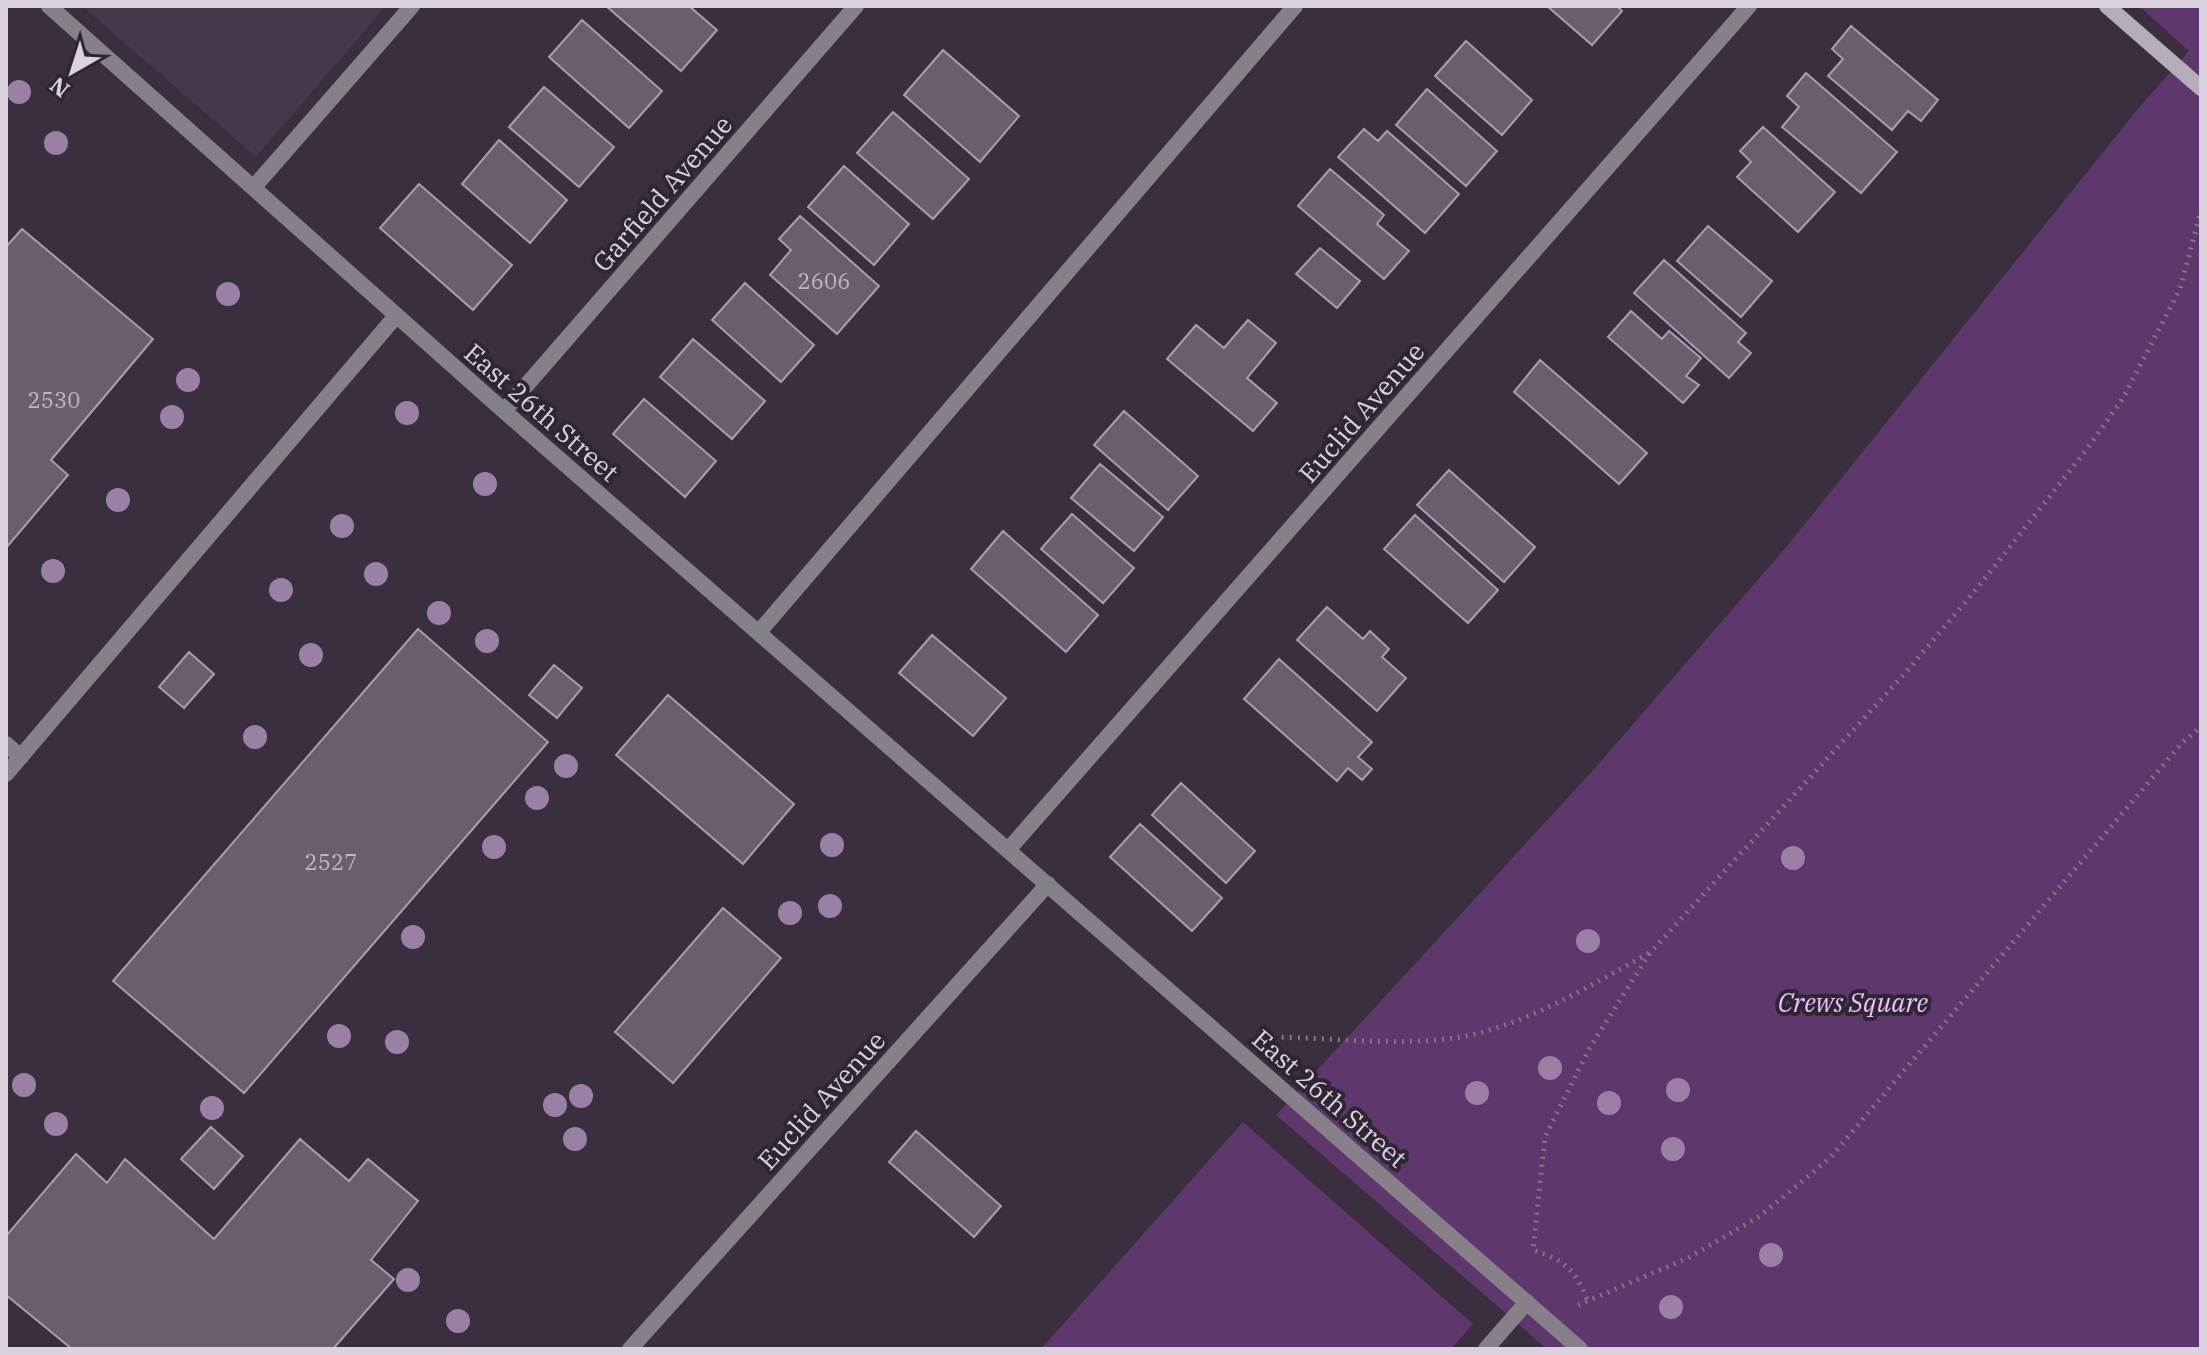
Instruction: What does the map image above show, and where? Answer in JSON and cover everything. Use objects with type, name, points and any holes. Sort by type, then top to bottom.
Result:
[{"type":"main road","points":[[2107,6],[2201,88]]},
{"type":"street","name":"East 26th Street","points":[[49,6],[504,411],[1580,1349]]},
{"type":"street","points":[[254,187],[412,6]]},
{"type":"street","name":"Garfield Avenue","points":[[504,411],[856,6]]},
{"type":"street","points":[[759,632],[1295,6]]},
{"type":"street","name":"Euclid Avenue","points":[[1008,850],[1749,6]]},
{"type":"street","points":[[6,774],[396,316]]},
{"type":"street","points":[[6,744],[21,757]]},
{"type":"street","name":"Euclid Avenue","points":[[630,1349],[1048,884]]},
{"type":"street","points":[[1486,1349],[1527,1302]]},
{"type":"path","points":[[1587,1299],[1576,1273],[1558,1259],[1533,1250],[1545,1137],[1589,1049],[1650,953],[1907,671],[2087,449],[2123,398],[2180,289],[2201,210]]},
{"type":"path","points":[[1569,1311],[1587,1299],[1688,1258],[1748,1223],[1829,1159],[2182,743],[2201,727]]},
{"type":"path","points":[[1274,1037],[1417,1040],[1481,1033],[1545,1010],[1650,953]]},
{"type":"shaded area","points":[[82,6],[386,6],[256,157]]},
{"type":"green space","name":"Crews Square","points":[[2139,6],[2201,6],[2201,1349],[1547,1349],[1276,1115],[1596,767],[1788,545],[2137,110],[2189,51]]},
{"type":"green space","points":[[1243,1122],[1473,1324],[1451,1349],[1041,1349]]},
{"type":"building","points":[[606,6],[689,6],[717,30],[681,71]]},
{"type":"building","points":[[1547,6],[1617,6],[1622,11],[1592,45]]},
{"type":"building","points":[[582,20],[662,91],[629,128],[549,57]]},
{"type":"building","points":[[1851,26],[1938,100],[1921,121],[1908,111],[1892,130],[1828,76],[1843,59],[1832,49]]},
{"type":"building","points":[[1466,41],[1532,100],[1502,135],[1435,76]]},
{"type":"building","points":[[943,50],[1019,116],[980,162],[904,95]]},
{"type":"building","points":[[1806,73],[1897,152],[1861,193],[1782,127],[1799,107],[1787,96]]},
{"type":"building","points":[[544,87],[614,147],[579,187],[509,127]]},
{"type":"building","points":[[1427,89],[1497,151],[1466,186],[1396,125]]},
{"type":"building","points":[[893,112],[969,179],[933,219],[857,153]]},
{"type":"building","points":[[1763,127],[1835,192],[1798,232],[1737,177],[1751,162],[1740,151]]},
{"type":"building","points":[[1364,129],[1378,141],[1387,131],[1459,194],[1425,233],[1338,157]]},
{"type":"building","points":[[499,140],[567,200],[530,243],[462,184]]},
{"type":"building","points":[[844,166],[909,224],[874,265],[808,207]]},
{"type":"building","points":[[1330,169],[1384,215],[1377,224],[1409,251],[1384,279],[1298,206]]},
{"type":"building","points":[[419,184],[512,265],[473,310],[380,228]]},
{"type":"building","points":[[800,216],[879,286],[837,334],[770,275],[791,250],[779,239]]},
{"type":"building","points":[[1708,226],[1772,281],[1741,317],[1677,261]]},
{"type":"building","points":[[22,229],[153,339],[51,460],[68,475],[6,548],[6,247]]},
{"type":"building","points":[[1320,248],[1360,281],[1337,308],[1296,274]]},
{"type":"building","points":[[1664,260],[1746,333],[1738,342],[1751,353],[1729,378],[1634,293]]},
{"type":"building","points":[[745,283],[814,345],[781,382],[712,320]]},
{"type":"building","points":[[1631,311],[1662,339],[1669,331],[1701,358],[1686,376],[1699,385],[1683,403],[1608,337]]},
{"type":"building","points":[[1248,320],[1276,343],[1247,378],[1277,403],[1253,431],[1167,359],[1196,325],[1224,348]]},
{"type":"building","points":[[693,339],[765,401],[732,439],[660,377]]},
{"type":"building","points":[[1540,360],[1647,453],[1619,484],[1514,392]]},
{"type":"building","points":[[644,399],[716,461],[685,497],[613,434]]},
{"type":"building","points":[[1124,411],[1198,476],[1168,510],[1094,445]]},
{"type":"building","points":[[1100,464],[1163,517],[1134,551],[1071,498]]},
{"type":"building","points":[[1449,470],[1535,547],[1504,582],[1417,505]]},
{"type":"building","points":[[1072,514],[1134,568],[1103,603],[1041,549]]},
{"type":"building","points":[[1415,515],[1498,590],[1468,623],[1384,549]]},
{"type":"building","points":[[1003,531],[1098,615],[1066,652],[971,569]]},
{"type":"building","points":[[1327,607],[1363,639],[1370,631],[1389,649],[1382,657],[1406,678],[1377,711],[1297,640]]},
{"type":"building","points":[[418,629],[548,742],[244,1093],[113,981]]},
{"type":"building","points":[[932,635],[1006,698],[973,736],[899,673]]},
{"type":"building","points":[[189,652],[214,674],[184,708],[159,687]]},
{"type":"building","points":[[1279,659],[1372,742],[1358,757],[1372,769],[1362,780],[1348,768],[1337,781],[1244,699]]},
{"type":"building","points":[[554,665],[582,688],[557,718],[529,695]]},
{"type":"building","points":[[668,695],[794,804],[743,864],[616,755]]},
{"type":"building","points":[[1181,783],[1255,851],[1226,883],[1152,815]]},
{"type":"building","points":[[1140,824],[1222,898],[1192,931],[1110,857]]},
{"type":"building","points":[[723,908],[781,958],[673,1083],[615,1032]]},
{"type":"building","points":[[211,1127],[243,1156],[214,1189],[181,1159]]},
{"type":"building","points":[[916,1131],[1001,1206],[974,1237],[889,1162]]},
{"type":"building","points":[[300,1139],[349,1181],[368,1159],[418,1201],[371,1260],[394,1279],[333,1349],[72,1349],[6,1295],[6,1236],[76,1154],[107,1183],[125,1159],[214,1239]]}]
